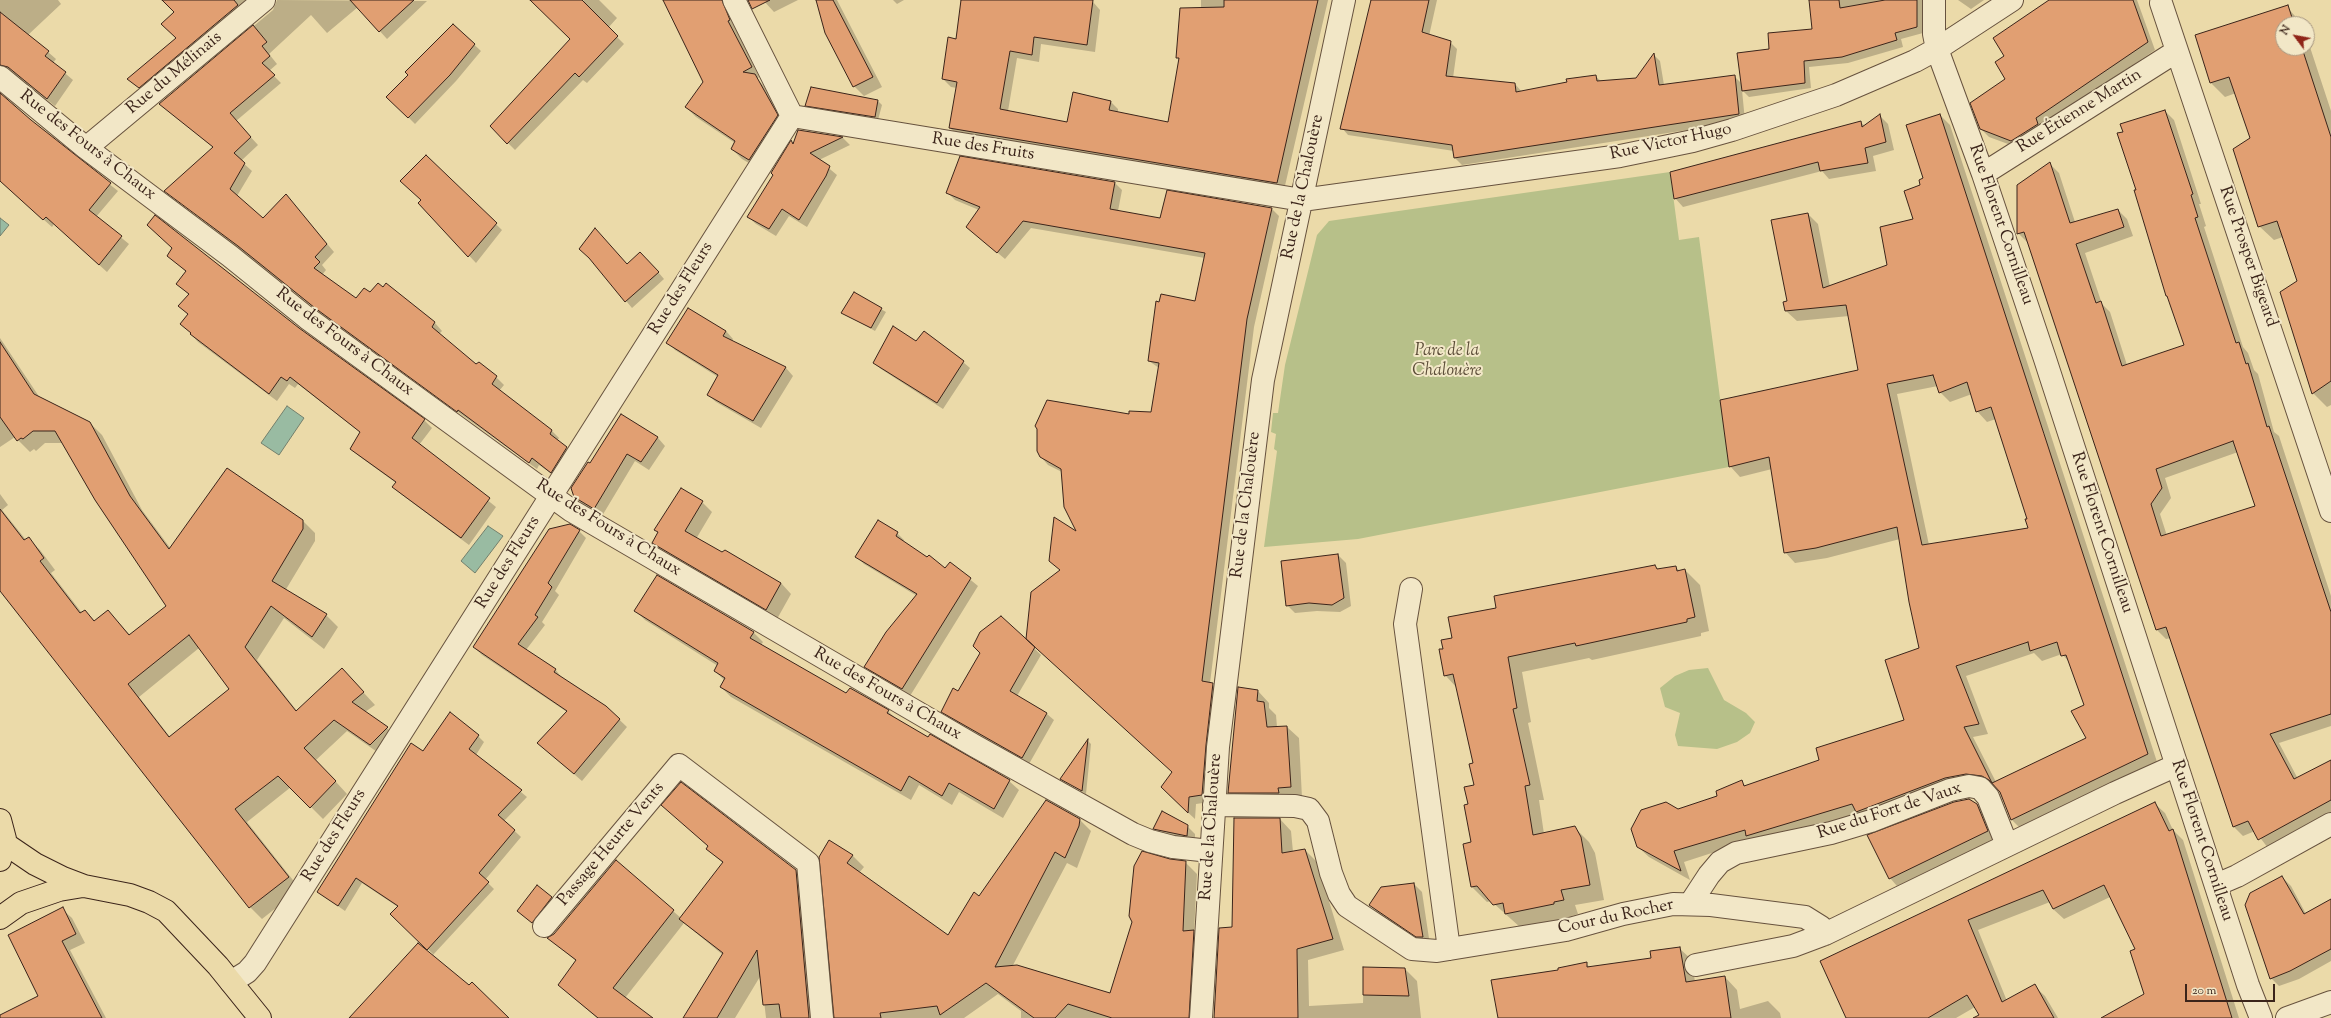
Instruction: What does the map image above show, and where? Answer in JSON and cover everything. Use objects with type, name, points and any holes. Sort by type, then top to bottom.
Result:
[{"type":"main road","points":[[0,820],[4,833],[2,851],[36,864],[63,878],[84,886],[143,900],[166,911],[231,982],[260,1018]]},
{"type":"main road","points":[[0,918],[21,903],[59,890],[84,886]]},
{"type":"street","name":"Rue du Mélinais","points":[[86,148],[264,0]]},
{"type":"street","points":[[734,0],[792,116]]},
{"type":"street","name":"Rue de la Chalouère","points":[[1201,1018],[1210,851],[1218,747],[1263,380],[1344,0]]},
{"type":"street","name":"Rue Florent Cornilleau","points":[[1934,0],[1934,34],[1937,49],[1983,174],[2248,986],[2261,1018]]},
{"type":"street","name":"Rue Victor Hugo","points":[[1302,200],[1620,156],[1693,141],[1798,109],[1862,84],[1937,49],[2012,0]]},
{"type":"street","name":"Rue Prosper Bigeard","points":[[2161,3],[2331,510]]},
{"type":"street","name":"Rue Étienne Martin","points":[[1983,174],[2177,51]]},
{"type":"street","name":"Rue des Fours à Chaux","points":[[0,77],[86,148],[230,256],[307,318],[579,515],[975,746],[1133,834],[1173,847],[1210,851]]},
{"type":"street","name":"Rue des Fruits","points":[[792,116],[1302,200]]},
{"type":"street","name":"Rue des Fleurs","points":[[231,982],[247,972],[255,963],[792,116]]},
{"type":"street","points":[[1411,588],[1405,624],[1449,948]]},
{"type":"street","name":"Passage Heurte Vents","points":[[544,926],[679,765],[808,863],[822,1018]]},
{"type":"street","points":[[1696,965],[1793,946],[1825,934],[2007,845],[2177,765]]},
{"type":"street","name":"Rue du Fort de Vaux","points":[[1690,904],[1709,875],[1720,862],[1736,853],[1831,833],[1871,821],[1950,790],[1962,787],[1980,788],[1988,797],[2007,845]]},
{"type":"street","name":"Cour du Rocher","points":[[1214,805],[1248,807],[1295,806],[1309,809],[1318,821],[1331,873],[1339,894],[1347,906],[1412,948],[1426,951],[1566,930],[1650,908],[1673,904],[1742,908],[1805,917],[1821,927],[1825,934]]},
{"type":"street","points":[[2216,885],[2237,876],[2331,824]]},
{"type":"street","points":[[2287,1018],[2331,1002]]},
{"type":"green space","name":"Parc de la Chalouère","points":[[1670,172],[1679,240],[1699,237],[1729,467],[1358,539],[1264,547],[1277,451],[1274,449],[1276,434],[1271,432],[1273,413],[1278,413],[1285,365],[1317,235],[1329,221]]},
{"type":"green space","points":[[1708,668],[1724,700],[1746,713],[1755,722],[1750,733],[1737,742],[1717,749],[1678,746],[1675,735],[1680,713],[1665,707],[1660,688],[1675,676],[1689,670]]},
{"type":"shaded area","points":[[0,218],[9,225],[0,236]]},
{"type":"shaded area","points":[[287,406],[304,418],[279,455],[261,443]]},
{"type":"shaded area","points":[[488,526],[503,536],[475,573],[461,561]]},
{"type":"building","points":[[162,0],[234,0],[238,5],[139,88],[127,79],[176,38],[161,24],[174,12]]},
{"type":"building","points":[[350,0],[414,0],[379,32]]},
{"type":"building","points":[[530,0],[582,0],[618,36],[579,77],[575,73],[507,144],[490,126],[570,39]]},
{"type":"building","points":[[663,0],[722,0],[730,20],[728,21],[752,67],[743,72],[755,74],[778,115],[749,160],[731,149],[735,141],[685,107],[703,82]]},
{"type":"building","points":[[748,0],[770,0],[752,9]]},
{"type":"building","points":[[816,0],[833,0],[873,77],[853,87],[825,33]]},
{"type":"building","points":[[961,0],[1093,0],[1087,45],[1034,37],[1032,55],[1010,51],[1000,109],[1067,122],[1073,92],[1111,101],[1109,110],[1168,122],[1179,58],[1176,58],[1180,8],[1224,7],[1224,0],[1318,0],[1277,183],[949,128],[957,82],[942,79],[948,37],[956,39]]},
{"type":"building","points":[[1371,0],[1429,0],[1422,32],[1451,41],[1446,76],[1515,83],[1516,92],[1567,82],[1566,79],[1596,75],[1597,81],[1636,78],[1654,53],[1659,85],[1735,75],[1739,114],[1454,158],[1452,145],[1340,129]]},
{"type":"building","points":[[1809,0],[1839,0],[1840,8],[1885,0],[1917,0],[1917,27],[1895,33],[1897,40],[1842,57],[1804,61],[1805,83],[1742,91],[1737,53],[1769,49],[1768,33],[1812,29]]},
{"type":"building","points":[[2049,0],[2133,0],[2148,42],[2036,118],[2038,124],[2011,141],[1980,129],[1970,103],[2005,79],[1995,62],[2004,56],[1993,38]]},
{"type":"building","points":[[2288,5],[2291,16],[2275,16],[2275,56],[2305,56],[2331,137],[2331,381],[2312,394],[2280,292],[2297,281],[2277,221],[2258,227],[2233,149],[2250,138],[2229,77],[2210,83],[2195,35]]},
{"type":"building","points":[[0,12],[49,51],[45,56],[66,72],[47,99],[8,67],[0,65]]},
{"type":"building","points":[[453,24],[475,44],[450,75],[408,118],[386,97],[408,75],[405,72]]},
{"type":"building","points":[[253,25],[267,42],[262,46],[270,56],[262,63],[275,75],[230,113],[251,137],[234,153],[245,163],[230,189],[263,218],[286,194],[327,244],[315,257],[320,262],[314,268],[356,298],[364,288],[370,292],[378,283],[383,287],[386,283],[435,322],[432,327],[476,364],[479,362],[497,376],[492,384],[552,430],[550,434],[567,447],[551,473],[532,458],[529,463],[458,410],[457,412],[315,308],[238,246],[164,191],[213,147],[159,104]]},
{"type":"building","points":[[811,87],[878,100],[875,117],[805,106]]},
{"type":"building","points":[[0,93],[31,120],[111,183],[89,210],[122,236],[99,265],[46,217],[43,220],[0,181]]},
{"type":"building","points":[[2165,110],[2193,194],[2191,195],[2198,217],[2195,218],[2236,343],[2239,342],[2246,364],[2248,363],[2267,427],[2269,426],[2331,612],[2331,714],[2270,734],[2294,779],[2331,760],[2331,800],[2258,840],[2248,821],[2233,827],[2166,627],[2156,630],[2024,232],[2017,234],[2017,185],[2050,162],[2070,223],[2118,209],[2124,227],[2076,244],[2096,303],[2101,301],[2122,366],[2184,345],[2166,296],[2134,190],[2136,190],[2117,133],[2123,132],[2120,124]],"holes":[[[2233,441],[2255,506],[2161,536],[2151,504],[2162,488],[2156,469]]]},
{"type":"building","points":[[1880,114],[1886,142],[1865,148],[1868,163],[1820,171],[1818,162],[1674,199],[1670,172],[1861,121],[1862,127]]},
{"type":"building","points":[[1940,114],[2148,754],[2011,820],[2000,792],[1989,780],[1982,776],[1966,774],[1945,778],[1856,812],[1852,804],[1746,836],[1745,830],[1674,851],[1681,871],[1637,847],[1631,829],[1641,810],[1666,802],[1678,809],[1717,796],[1716,791],[1742,780],[1744,786],[1819,760],[1816,748],[1904,720],[1885,660],[1919,648],[1909,602],[1897,527],[1816,548],[1784,553],[1769,457],[1729,467],[1720,400],[1858,370],[1846,305],[1785,311],[1783,302],[1787,301],[1771,220],[1808,213],[1823,288],[1887,265],[1880,227],[1913,219],[1904,191],[1920,185],[1919,180],[1923,178],[1906,125]],"holes":[[[1933,375],[1939,393],[1967,382],[1976,412],[1991,407],[2027,519],[2025,519],[2028,528],[1922,545],[1887,384]],[[2028,642],[2030,651],[2057,642],[2061,656],[2066,655],[2084,705],[2071,711],[2086,738],[1992,783],[1964,727],[1979,724],[1956,666]]]},
{"type":"building","points":[[798,130],[843,137],[810,153],[830,166],[826,176],[799,220],[782,209],[769,229],[747,217],[773,175],[771,173],[791,140],[793,144]]},
{"type":"building","points":[[426,155],[497,223],[468,257],[418,203],[421,200],[400,181]]},
{"type":"building","points":[[960,156],[1115,182],[1110,209],[1160,218],[1167,190],[1272,208],[1247,319],[1202,681],[1213,683],[1202,795],[1189,797],[1188,813],[1161,787],[1172,772],[1026,639],[1031,592],[1060,570],[1049,561],[1054,517],[1076,531],[1064,507],[1061,469],[1040,457],[1037,451],[1037,429],[1035,426],[1047,400],[1129,414],[1129,411],[1151,412],[1159,363],[1148,361],[1156,301],[1159,302],[1161,294],[1195,301],[1205,253],[1023,221],[997,253],[966,227],[980,207],[946,193]]},
{"type":"building","points":[[155,215],[299,328],[425,419],[412,438],[490,498],[461,538],[392,487],[396,482],[350,449],[360,432],[290,377],[287,381],[281,377],[269,394],[190,334],[191,333],[180,324],[188,314],[178,306],[189,294],[176,284],[186,271],[167,256],[172,248],[147,225]]},
{"type":"building","points":[[595,228],[627,264],[640,252],[659,272],[625,302],[589,258],[579,249]]},
{"type":"building","points":[[854,292],[882,308],[871,328],[841,313]]},
{"type":"building","points":[[688,308],[726,331],[723,336],[786,367],[753,421],[707,395],[718,375],[666,343]]},
{"type":"building","points":[[893,326],[916,341],[924,331],[964,361],[937,403],[873,363]]},
{"type":"building","points":[[0,342],[34,394],[90,422],[130,496],[169,549],[227,468],[303,520],[303,529],[272,581],[327,614],[312,637],[271,606],[245,647],[296,711],[342,668],[364,692],[352,702],[388,727],[370,745],[334,720],[304,748],[336,781],[310,808],[278,776],[235,809],[289,877],[249,908],[0,591],[0,509],[24,540],[29,537],[44,558],[40,561],[80,613],[85,610],[94,621],[108,610],[129,635],[166,606],[95,500],[55,431],[33,431],[23,439],[21,438],[17,441],[0,417]],"holes":[[[189,635],[229,689],[169,737],[128,684]]]},
{"type":"building","points":[[621,414],[658,437],[641,462],[627,454],[594,509],[574,497],[571,488],[588,462],[590,463]]},
{"type":"building","points":[[681,488],[703,501],[685,531],[722,552],[725,550],[781,583],[766,610],[652,543],[658,532],[654,530]]},
{"type":"building","points":[[878,520],[898,532],[896,536],[927,557],[929,555],[945,568],[950,562],[971,578],[902,689],[864,667],[886,632],[917,594],[855,557]]},
{"type":"building","points":[[570,524],[580,530],[548,583],[552,587],[535,615],[538,617],[518,644],[556,669],[554,672],[606,706],[620,719],[574,774],[537,743],[567,711],[473,647],[549,529]]},
{"type":"building","points":[[1338,554],[1344,598],[1332,605],[1309,603],[1286,606],[1281,561]]},
{"type":"building","points":[[1655,565],[1657,569],[1676,566],[1677,571],[1685,569],[1695,617],[1687,619],[1687,622],[1576,646],[1575,643],[1508,657],[1517,708],[1513,709],[1530,785],[1525,786],[1533,835],[1575,826],[1581,837],[1590,885],[1561,890],[1564,900],[1554,902],[1554,904],[1505,914],[1503,903],[1493,905],[1477,886],[1471,887],[1463,844],[1471,842],[1464,805],[1468,804],[1464,787],[1474,785],[1469,764],[1473,763],[1453,674],[1444,676],[1439,649],[1443,649],[1441,640],[1452,638],[1448,617],[1496,608],[1494,596]]},
{"type":"building","points":[[657,575],[754,632],[750,638],[846,693],[850,688],[889,710],[887,713],[928,737],[930,734],[1010,780],[994,809],[949,783],[942,796],[909,776],[901,791],[720,687],[725,678],[714,671],[718,663],[634,611]]},
{"type":"building","points":[[1001,616],[1035,647],[1010,691],[1047,713],[1022,758],[941,712],[953,688],[958,691],[980,653],[973,646],[980,632]]},
{"type":"building","points":[[1238,687],[1258,690],[1257,701],[1264,702],[1267,727],[1287,726],[1291,787],[1278,788],[1279,793],[1228,793]]},
{"type":"building","points":[[450,712],[479,735],[469,749],[522,790],[498,815],[515,830],[479,873],[489,882],[427,950],[390,914],[398,906],[356,878],[338,906],[317,892],[411,743],[423,751]]},
{"type":"building","points":[[1088,739],[1082,791],[1060,779]]},
{"type":"building","points":[[681,782],[796,870],[809,1018],[781,1018],[779,1004],[763,1005],[757,950],[717,1018],[683,1018],[723,953],[679,919],[723,862],[706,849],[708,846],[661,805]]},
{"type":"building","points":[[1969,799],[1977,804],[1988,831],[1889,879],[1867,835],[1954,802]]},
{"type":"building","points":[[1046,800],[1080,819],[1079,826],[1065,858],[1055,852],[995,967],[1017,965],[1110,993],[1132,922],[1129,916],[1134,866],[1142,851],[1170,859],[1186,861],[1183,931],[1194,930],[1189,1018],[1112,1018],[1068,1004],[1055,1018],[1034,1018],[986,983],[940,1015],[937,1006],[880,1013],[881,1018],[834,1018],[819,857],[829,840],[853,855],[847,863],[948,935],[974,892],[979,896]]},
{"type":"building","points":[[2155,802],[2169,831],[2173,829],[2232,1018],[2101,1018],[2144,994],[2130,951],[2135,949],[2104,885],[2053,909],[2043,890],[1968,920],[2002,1002],[2035,984],[2054,1018],[1973,1018],[1979,1015],[1967,995],[1928,1018],[1846,1018],[1820,961]]},
{"type":"building","points":[[1162,811],[1188,825],[1187,836],[1153,829]]},
{"type":"building","points":[[1234,818],[1280,818],[1282,853],[1305,849],[1333,939],[1297,949],[1298,1018],[1214,1018],[1219,928],[1232,927]]},
{"type":"building","points":[[616,860],[674,910],[613,988],[653,1018],[598,1018],[558,985],[576,960],[547,938],[554,934]]},
{"type":"building","points":[[2282,876],[2304,914],[2331,899],[2331,949],[2290,971],[2270,979],[2245,905],[2250,893]]},
{"type":"building","points":[[1414,883],[1423,937],[1416,937],[1369,905],[1381,887]]},
{"type":"building","points":[[537,885],[552,897],[532,923],[517,911]]},
{"type":"building","points":[[63,907],[76,934],[62,941],[102,1018],[0,1018],[0,1015],[38,996],[8,935]]},
{"type":"building","points":[[418,943],[469,985],[472,982],[509,1018],[349,1018]]},
{"type":"building","points":[[1680,947],[1686,982],[1725,976],[1731,1018],[1498,1018],[1491,980],[1558,970],[1558,968],[1587,962],[1587,967],[1651,958],[1650,951]]},
{"type":"building","points":[[1363,967],[1405,968],[1409,996],[1363,995]]}]
